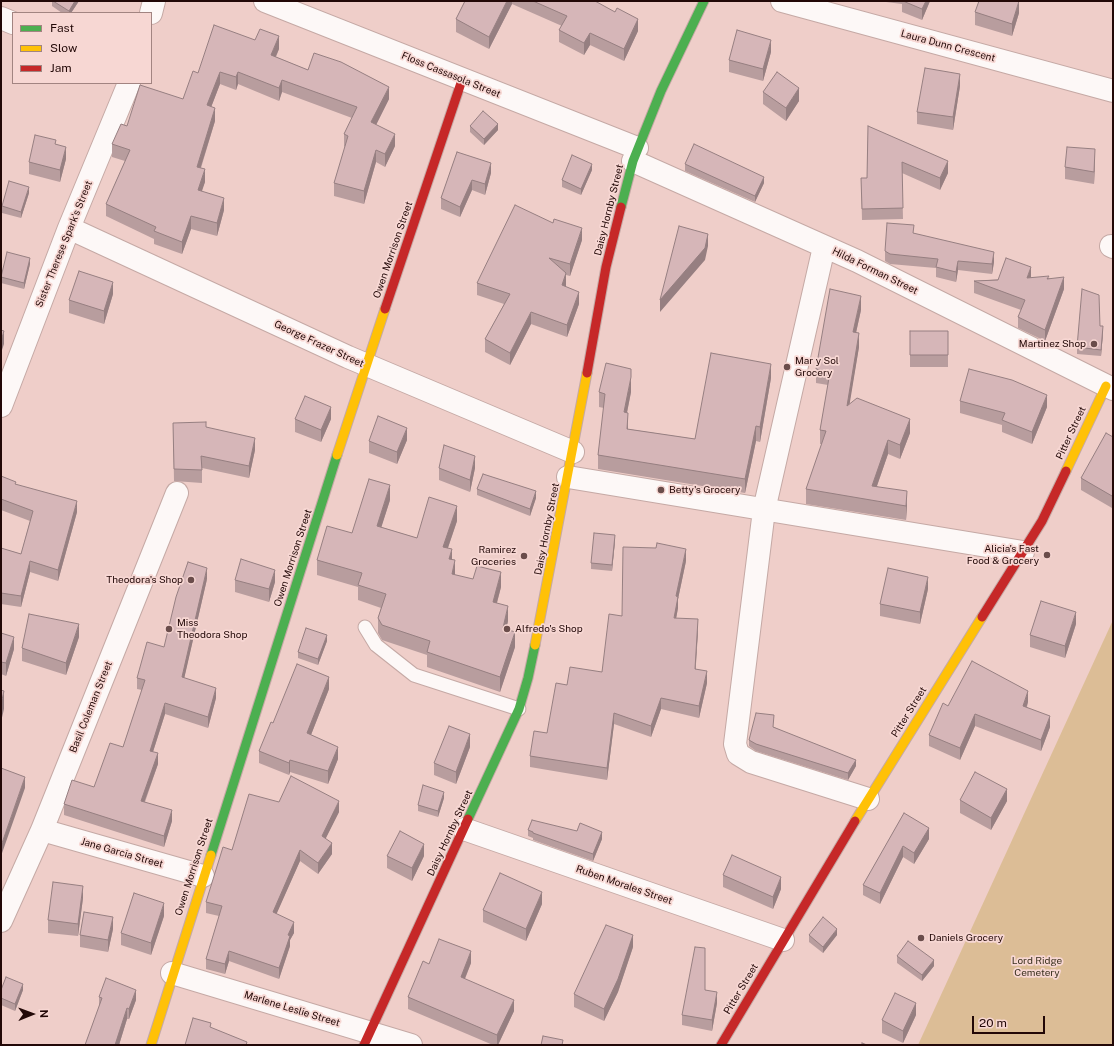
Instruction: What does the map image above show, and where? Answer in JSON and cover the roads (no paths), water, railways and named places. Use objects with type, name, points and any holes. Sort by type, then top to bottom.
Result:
[{"type":"street","points":[[151,12],[154,1]]},
{"type":"street","name":"Floss Cassasola Street","points":[[265,1],[462,80],[635,155]]},
{"type":"street","name":"Daisy Hornby Street","points":[[367,1039],[518,709],[528,678],[573,452],[606,267],[635,155],[660,90],[704,1]]},
{"type":"street","name":"Laura Dunn Crescent","points":[[782,1],[1113,91]]},
{"type":"street","points":[[1,18],[12,23]]},
{"type":"street","name":"Owen Morrison Street","points":[[151,1045],[172,973],[366,365],[462,80]]},
{"type":"street","name":"Sister Therese Spark's Street","points":[[1,406],[69,228],[129,84]]},
{"type":"street","name":"Hilda Forman Street","points":[[635,155],[824,247],[864,264],[1109,387]]},
{"type":"street","name":"George Frazer Street","points":[[69,228],[366,365],[573,452]]},
{"type":"street","points":[[824,247],[764,510],[735,744],[738,754],[751,762],[868,799]]},
{"type":"street","name":"Pitter Street","points":[[721,1045],[868,799],[1042,521],[1109,387]]},
{"type":"street","points":[[568,477],[1023,552]]},
{"type":"street","name":"Basil Coleman Street","points":[[1,921],[42,830],[177,493]]},
{"type":"street","name":"Ruben Morales Street","points":[[464,829],[783,940]]},
{"type":"street","name":"Jane Garcia Street","points":[[42,830],[203,876]]},
{"type":"street","name":"Marlene Leslie Street","points":[[172,973],[367,1039],[411,1045]]},
{"type":"lane","points":[[365,627],[376,646],[414,675],[518,709]]},
{"type":"place","name":"Martinez Shop","points":[[1094,344]]},
{"type":"place","name":"Mar y Sol Grocery","points":[[787,367]]},
{"type":"place","name":"Betty's Grocery","points":[[661,490]]},
{"type":"place","name":"Alicia's Fast Food & Grocery","points":[[1047,555]]},
{"type":"place","name":"Ramirez Groceries","points":[[524,556]]},
{"type":"place","name":"Theodora's Shop","points":[[191,580]]},
{"type":"place","name":"Miss Theodora Shop","points":[[169,629]]},
{"type":"place","name":"Alfredo's Shop","points":[[507,629]]},
{"type":"place","name":"Daniels Grocery","points":[[921,938]]},
{"type":"park label","name":"Lord Ridge Cemetery","points":[[1037,966]]}]
